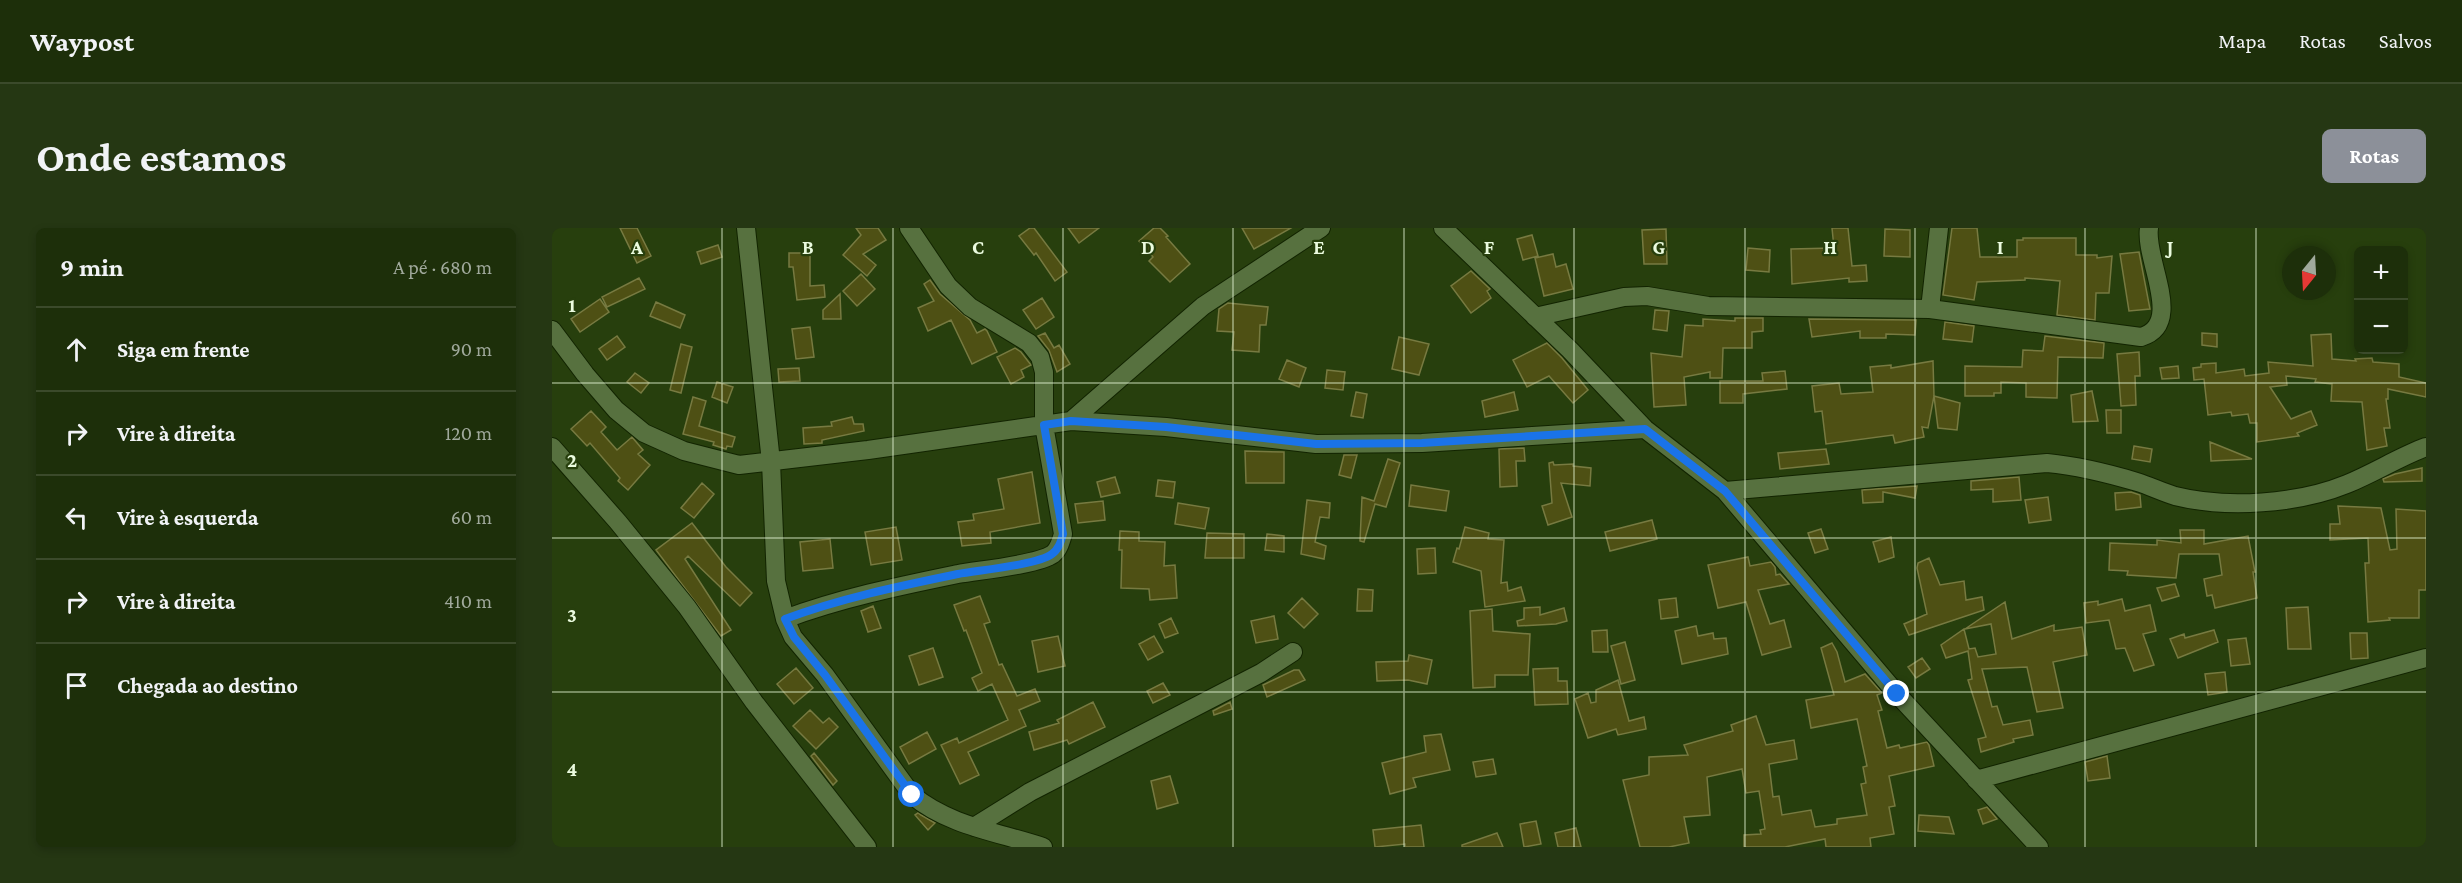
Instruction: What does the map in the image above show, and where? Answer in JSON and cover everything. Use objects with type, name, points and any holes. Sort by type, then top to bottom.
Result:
[{"type":"street","points":[[746,228],[771,462],[776,581],[785,619],[794,637],[825,675],[912,795],[926,807],[945,817],[1043,847]]},
{"type":"street","points":[[785,619],[826,603],[958,574],[1039,560],[1053,554],[1060,544],[1063,534],[1044,425],[1044,372],[1040,357],[1029,343],[970,308],[948,286],[909,228]]},
{"type":"street","points":[[1071,421],[1203,306],[1321,228]]},
{"type":"street","points":[[1443,228],[1535,317],[1645,429],[1725,491],[1897,694],[2039,847]]},
{"type":"street","points":[[1930,309],[1939,228]]},
{"type":"street","points":[[1535,317],[1624,297],[1647,296],[1708,306],[1930,309],[2141,337],[2149,335],[2156,329],[2162,315],[2162,297],[2148,246],[2149,228]]},
{"type":"street","points":[[552,330],[616,410],[644,433],[684,451],[739,465],[1071,421],[1166,427],[1316,444],[1422,443],[1645,429]]},
{"type":"street","points":[[552,447],[618,522],[687,607],[754,702],[867,847]]},
{"type":"street","points":[[1725,491],[2047,463],[2082,467],[2138,482],[2174,496],[2197,500],[2267,503],[2291,501],[2347,484],[2404,455],[2426,447]]},
{"type":"street","points":[[974,826],[1030,792],[1261,673],[1293,652]]},
{"type":"street","points":[[1976,780],[2426,658]]},
{"type":"building","points":[[620,228],[637,228],[651,256],[637,263]]},
{"type":"building","points":[[856,228],[878,228],[886,240],[863,254],[876,265],[867,276],[843,255],[861,235]]},
{"type":"building","points":[[1030,228],[1034,228],[1067,272],[1055,281],[1036,253],[1034,255],[1019,236]]},
{"type":"building","points":[[1068,228],[1099,228],[1079,243]]},
{"type":"building","points":[[1154,228],[1160,228],[1168,236],[1166,237],[1190,264],[1170,282],[1149,261],[1153,257],[1139,241]]},
{"type":"building","points":[[1242,228],[1291,228],[1254,249]]},
{"type":"building","points":[[1832,228],[1848,228],[1852,266],[1866,265],[1867,281],[1849,282],[1849,278],[1792,284],[1791,249],[1834,248]]},
{"type":"building","points":[[1952,228],[1977,228],[1980,257],[2017,257],[2017,240],[2023,240],[2023,238],[2076,238],[2076,255],[2097,255],[2097,258],[2112,256],[2109,293],[2096,293],[2095,320],[2057,315],[2060,281],[2025,278],[2025,280],[1977,282],[1974,300],[1943,295]]},
{"type":"building","points":[[1666,229],[1667,264],[1644,264],[1642,230]]},
{"type":"building","points":[[1885,229],[1910,230],[1910,257],[1884,256]]},
{"type":"building","points":[[1532,235],[1538,256],[1523,260],[1517,239]]},
{"type":"building","points":[[718,245],[722,257],[701,264],[697,252]]},
{"type":"building","points":[[1748,248],[1770,250],[1769,272],[1746,270]]},
{"type":"building","points":[[2139,252],[2150,309],[2129,311],[2120,254]]},
{"type":"building","points":[[789,253],[810,253],[810,286],[824,285],[825,297],[797,300],[793,267],[789,267]]},
{"type":"building","points":[[1553,254],[1556,267],[1566,264],[1573,289],[1544,296],[1535,258]]},
{"type":"building","points":[[1471,271],[1490,289],[1487,291],[1491,298],[1471,313],[1451,286]]},
{"type":"building","points":[[861,274],[875,289],[857,306],[843,291]]},
{"type":"building","points":[[639,278],[645,289],[607,307],[602,297]]},
{"type":"building","points":[[930,280],[940,294],[970,320],[977,333],[985,329],[987,331],[997,352],[972,364],[951,320],[928,331],[918,308],[934,301],[924,284]]},
{"type":"building","points":[[840,294],[841,319],[823,319],[823,310]]},
{"type":"building","points":[[1042,298],[1054,317],[1036,329],[1023,310]]},
{"type":"building","points":[[600,299],[609,312],[580,332],[571,319]]},
{"type":"building","points":[[656,302],[685,315],[680,328],[650,316]]},
{"type":"building","points":[[1228,303],[1268,307],[1266,325],[1260,325],[1259,352],[1232,350],[1234,332],[1217,331],[1219,309]]},
{"type":"building","points":[[1655,310],[1669,311],[1667,331],[1653,329]]},
{"type":"building","points":[[1735,318],[1763,318],[1763,331],[1752,332],[1752,348],[1723,348],[1722,378],[1710,378],[1710,372],[1684,377],[1686,405],[1654,407],[1651,353],[1682,357],[1685,325],[1703,326],[1703,319],[1735,321]]},
{"type":"building","points":[[1809,319],[1916,320],[1915,335],[1886,334],[1886,338],[1860,338],[1860,331],[1812,337]]},
{"type":"building","points":[[1945,322],[1974,326],[1972,342],[1943,339]]},
{"type":"building","points":[[810,327],[814,357],[796,359],[792,329]]},
{"type":"building","points":[[1045,333],[1054,348],[1059,345],[1070,364],[1057,372],[1049,350],[1038,336]]},
{"type":"building","points":[[2202,333],[2217,334],[2217,347],[2202,345]]},
{"type":"building","points":[[2331,334],[2332,359],[2356,361],[2355,359],[2372,358],[2373,362],[2399,364],[2399,377],[2426,383],[2426,397],[2388,389],[2388,399],[2386,399],[2390,428],[2384,428],[2387,446],[2367,450],[2362,402],[2331,401],[2332,384],[2315,382],[2316,379],[2286,376],[2287,385],[2270,387],[2291,419],[2311,411],[2317,425],[2297,433],[2299,436],[2257,442],[2257,423],[2250,423],[2248,414],[2232,416],[2231,412],[2208,415],[2204,379],[2194,380],[2193,368],[2201,367],[2201,364],[2216,363],[2216,373],[2244,369],[2245,376],[2269,373],[2268,362],[2313,366],[2311,335]]},
{"type":"building","points":[[617,336],[625,347],[607,360],[599,349]]},
{"type":"building","points":[[2045,336],[2104,343],[2103,358],[2058,357],[2057,398],[2026,397],[2026,383],[2001,382],[2001,393],[1994,393],[1994,396],[1965,396],[1965,366],[2022,367],[2023,350],[2043,351]]},
{"type":"building","points":[[1399,337],[1429,344],[1419,375],[1392,369]]},
{"type":"building","points":[[1547,343],[1588,390],[1573,403],[1549,376],[1527,387],[1513,360]]},
{"type":"building","points":[[681,344],[692,347],[681,393],[670,390]]},
{"type":"building","points":[[1015,348],[1031,365],[1021,370],[1024,377],[1011,384],[997,357]]},
{"type":"building","points":[[2139,352],[2140,376],[2135,376],[2136,405],[2121,406],[2117,354]]},
{"type":"building","points":[[1287,360],[1306,368],[1299,387],[1279,379]]},
{"type":"building","points":[[1933,361],[1934,396],[1928,428],[1922,427],[1924,437],[1895,443],[1893,435],[1826,444],[1822,411],[1815,412],[1812,386],[1839,383],[1841,394],[1873,392],[1870,367],[1891,365],[1891,368]]},
{"type":"building","points":[[2178,366],[2179,378],[2162,379],[2160,368]]},
{"type":"building","points":[[799,368],[800,381],[779,382],[778,369]]},
{"type":"building","points":[[1327,370],[1345,372],[1343,390],[1325,388]]},
{"type":"building","points":[[1785,371],[1787,389],[1743,394],[1743,403],[1720,403],[1720,381],[1763,381],[1762,373]]},
{"type":"building","points":[[635,373],[649,383],[641,393],[627,382]]},
{"type":"building","points":[[717,382],[733,387],[727,403],[712,397]]},
{"type":"building","points":[[2092,391],[2098,421],[2073,422],[2071,395]]},
{"type":"building","points":[[1356,392],[1367,394],[1363,418],[1351,416]]},
{"type":"building","points":[[1514,392],[1518,410],[1485,417],[1482,401]]},
{"type":"building","points":[[1934,396],[1960,403],[1957,430],[1938,428]]},
{"type":"building","points":[[693,397],[706,401],[699,426],[735,437],[732,447],[727,446],[726,449],[713,445],[714,442],[683,434]]},
{"type":"building","points":[[2106,410],[2121,410],[2121,433],[2107,433]]},
{"type":"building","points":[[591,411],[606,427],[601,432],[617,450],[632,437],[643,450],[638,454],[650,465],[628,490],[618,481],[620,478],[590,443],[587,446],[571,429]]},
{"type":"building","points":[[852,417],[854,424],[863,424],[864,431],[822,440],[822,443],[804,444],[803,428],[832,426],[831,422]]},
{"type":"building","points":[[2210,442],[2220,446],[2252,459],[2211,461]]},
{"type":"building","points":[[2134,446],[2152,449],[2150,462],[2132,459]]},
{"type":"building","points":[[1524,448],[1525,461],[1516,461],[1517,486],[1500,487],[1499,449]]},
{"type":"building","points":[[1826,449],[1829,464],[1780,469],[1778,453]]},
{"type":"building","points":[[1245,451],[1284,452],[1284,483],[1246,483]]},
{"type":"building","points":[[1344,455],[1357,455],[1351,478],[1339,475]]},
{"type":"building","points":[[1388,459],[1400,463],[1386,507],[1375,504],[1364,542],[1360,541],[1362,497],[1374,501]]},
{"type":"building","points":[[1553,462],[1554,465],[1573,464],[1573,466],[1591,468],[1590,486],[1561,483],[1572,517],[1548,525],[1542,506],[1552,503],[1549,463]]},
{"type":"building","points":[[2422,468],[2422,481],[2384,482],[2383,479],[2395,474]]},
{"type":"building","points":[[1032,472],[1040,523],[990,532],[991,543],[962,546],[958,522],[974,520],[973,514],[1004,509],[998,479]]},
{"type":"building","points":[[1115,477],[1120,493],[1101,497],[1097,482]]},
{"type":"building","points":[[2019,477],[2021,500],[1993,502],[1993,489],[1971,490],[1971,481]]},
{"type":"building","points":[[1158,480],[1175,482],[1173,498],[1156,496]]},
{"type":"building","points":[[702,483],[714,494],[694,518],[681,508]]},
{"type":"building","points":[[1411,485],[1449,491],[1446,511],[1409,506]]},
{"type":"building","points":[[1917,486],[1915,498],[1883,492],[1883,502],[1863,503],[1862,490]]},
{"type":"building","points":[[2131,492],[2140,495],[2141,507],[2116,510],[2115,493]]},
{"type":"building","points":[[2048,497],[2051,520],[2029,523],[2025,500]]},
{"type":"building","points":[[1307,500],[1330,503],[1329,518],[1320,517],[1315,542],[1326,546],[1324,559],[1301,554]]},
{"type":"building","points":[[1103,501],[1105,520],[1078,523],[1075,504]]},
{"type":"building","points":[[1178,503],[1209,508],[1205,529],[1175,524]]},
{"type":"building","points":[[2338,506],[2381,508],[2390,550],[2397,549],[2396,509],[2426,511],[2426,590],[2419,590],[2419,618],[2389,618],[2390,620],[2368,622],[2365,563],[2369,563],[2368,538],[2330,540],[2330,524],[2340,524]]},
{"type":"building","points":[[1652,520],[1657,539],[1610,551],[1605,532]]},
{"type":"building","points":[[692,523],[726,567],[752,593],[740,606],[688,556],[685,559],[731,630],[721,636],[656,550]]},
{"type":"building","points":[[896,527],[902,560],[871,565],[865,532]]},
{"type":"building","points":[[1465,527],[1489,533],[1488,539],[1504,540],[1501,583],[1507,582],[1508,591],[1521,587],[1525,601],[1485,607],[1481,571],[1453,562]]},
{"type":"building","points":[[1821,529],[1828,549],[1815,553],[1808,533]]},
{"type":"building","points":[[2180,530],[2204,530],[2204,544],[2248,536],[2257,598],[2215,608],[2212,595],[2207,596],[2204,579],[2222,575],[2219,554],[2179,554],[2176,578],[2127,575],[2128,571],[2109,570],[2110,543],[2157,545],[2157,540],[2181,543]]},
{"type":"building","points":[[1120,531],[1139,532],[1139,541],[1165,542],[1164,566],[1175,565],[1177,598],[1150,600],[1149,589],[1121,588]]},
{"type":"building","points":[[1207,533],[1244,534],[1244,558],[1205,558]]},
{"type":"building","points":[[1267,534],[1284,536],[1284,552],[1265,550]]},
{"type":"building","points":[[1891,537],[1894,557],[1879,562],[1873,542]]},
{"type":"building","points":[[830,539],[833,568],[803,571],[800,542]]},
{"type":"building","points":[[1435,548],[1436,573],[1418,574],[1417,549]]},
{"type":"building","points":[[1748,557],[1750,566],[1771,562],[1775,567],[1776,575],[1780,574],[1789,584],[1758,590],[1770,624],[1784,620],[1791,647],[1762,655],[1746,602],[1718,608],[1708,565]]},
{"type":"building","points":[[1929,558],[1940,585],[1964,581],[1966,600],[1982,597],[1984,610],[1909,635],[1904,624],[1927,614],[1917,568],[1918,563]]},
{"type":"building","points":[[2175,584],[2179,596],[2162,601],[2157,588]]},
{"type":"building","points":[[1358,589],[1373,590],[1372,611],[1357,611]]},
{"type":"building","points":[[980,596],[990,622],[984,624],[999,665],[1002,664],[1017,696],[1035,689],[1040,701],[1019,710],[1026,726],[968,752],[979,775],[960,784],[941,745],[957,738],[959,743],[1008,720],[992,684],[978,691],[972,678],[982,673],[954,605]]},
{"type":"building","points":[[1302,598],[1318,614],[1304,628],[1288,613]]},
{"type":"building","points":[[1676,598],[1678,617],[1661,619],[1659,600]]},
{"type":"building","points":[[2122,599],[2125,611],[2150,605],[2156,631],[2143,634],[2154,665],[2134,671],[2125,648],[2116,649],[2109,620],[2086,623],[2084,603],[2098,601],[2098,605]]},
{"type":"building","points":[[2005,602],[2012,639],[2054,625],[2054,631],[2082,627],[2087,655],[2053,662],[2063,708],[2037,712],[2027,667],[1982,669],[1992,707],[1997,706],[2003,725],[2030,720],[2033,735],[2013,739],[2014,742],[1981,752],[1978,739],[1986,737],[1968,680],[1972,679],[1968,651],[1946,658],[1941,645],[1964,629],[1969,649],[1975,648],[1978,657],[1996,654],[1991,624],[1965,629]]},
{"type":"building","points":[[873,606],[881,628],[868,632],[861,611]]},
{"type":"building","points":[[1540,607],[1540,615],[1564,608],[1567,621],[1556,624],[1518,626],[1517,621],[1524,619],[1524,608]]},
{"type":"building","points":[[2308,607],[2311,649],[2288,649],[2286,608]]},
{"type":"building","points":[[1492,609],[1493,631],[1530,634],[1528,675],[1495,675],[1495,687],[1473,688],[1470,611]]},
{"type":"building","points":[[1274,616],[1278,639],[1256,643],[1251,621]]},
{"type":"building","points":[[1171,618],[1178,633],[1165,638],[1159,624]]},
{"type":"building","points":[[1696,626],[1698,636],[1713,633],[1714,639],[1726,638],[1728,654],[1682,664],[1675,631]]},
{"type":"building","points":[[1607,630],[1608,652],[1593,652],[1592,631]]},
{"type":"building","points":[[2214,630],[2218,642],[2178,658],[2170,639],[2184,634],[2185,638]]},
{"type":"building","points":[[2350,633],[2367,633],[2368,658],[2351,659]]},
{"type":"building","points":[[1058,636],[1065,666],[1038,672],[1032,641]]},
{"type":"building","points":[[1154,636],[1163,652],[1148,660],[1139,644]]},
{"type":"building","points":[[2246,638],[2250,664],[2231,666],[2228,640]]},
{"type":"building","points":[[1625,642],[1635,680],[1621,684],[1611,646]]},
{"type":"building","points":[[1832,643],[1837,652],[1845,682],[1865,674],[1882,693],[1877,695],[1882,710],[1878,711],[1887,748],[1899,745],[1900,748],[1927,742],[1929,745],[1934,766],[1889,776],[1895,806],[1889,807],[1894,834],[1870,838],[1871,847],[1826,847],[1825,839],[1785,847],[1744,847],[1744,835],[1761,834],[1760,830],[1765,829],[1759,791],[1746,793],[1742,769],[1707,777],[1710,815],[1684,817],[1689,843],[1669,847],[1640,847],[1623,780],[1649,775],[1649,757],[1688,755],[1684,745],[1733,731],[1731,725],[1756,716],[1766,745],[1794,740],[1797,759],[1769,764],[1773,797],[1779,796],[1782,815],[1811,810],[1815,827],[1837,824],[1837,819],[1867,815],[1861,784],[1866,783],[1863,767],[1867,766],[1857,719],[1811,728],[1806,700],[1834,695],[1821,648]]},
{"type":"building","points":[[933,648],[943,677],[919,685],[909,656]]},
{"type":"building","points":[[1409,655],[1432,660],[1427,684],[1408,680],[1377,681],[1376,662],[1408,661]]},
{"type":"building","points":[[1922,658],[1930,669],[1916,678],[1908,667]]},
{"type":"building","points":[[796,668],[813,688],[794,704],[777,684]]},
{"type":"building","points":[[1558,668],[1558,681],[1567,681],[1568,704],[1535,705],[1533,669]]},
{"type":"building","points":[[1294,670],[1299,670],[1305,680],[1267,697],[1263,685]]},
{"type":"building","points":[[2225,672],[2227,692],[2208,695],[2205,674]]},
{"type":"building","points":[[1618,680],[1629,721],[1644,717],[1646,729],[1618,735],[1616,729],[1588,738],[1575,699],[1588,693],[1591,703],[1596,702],[1596,690]]},
{"type":"building","points":[[1163,683],[1170,695],[1153,703],[1147,691]]},
{"type":"building","points":[[1093,702],[1105,727],[1069,744],[1067,740],[1034,750],[1029,732],[1059,723],[1057,720]]},
{"type":"building","points":[[1230,702],[1232,709],[1214,715],[1213,711]]},
{"type":"building","points":[[810,710],[823,723],[829,718],[838,727],[816,749],[793,726]]},
{"type":"building","points":[[927,732],[936,749],[909,764],[900,747]]},
{"type":"building","points":[[1441,734],[1450,770],[1413,778],[1416,787],[1390,794],[1382,763],[1426,752],[1424,736]]},
{"type":"building","points":[[814,753],[837,781],[833,785],[811,756]]},
{"type":"building","points":[[2107,756],[2110,778],[2088,781],[2085,762]]},
{"type":"building","points":[[1493,759],[1496,774],[1476,777],[1473,762]]},
{"type":"building","points":[[1170,776],[1178,803],[1157,809],[1151,781]]},
{"type":"building","points":[[1987,807],[1997,819],[1983,824],[1978,810]]},
{"type":"building","points":[[918,813],[935,823],[928,830],[915,815]]},
{"type":"building","points":[[1919,815],[1949,817],[1954,834],[1918,831]]},
{"type":"building","points":[[1536,821],[1541,844],[1524,847],[1520,824]]},
{"type":"building","points":[[1421,825],[1424,847],[1405,847],[1405,844],[1375,847],[1373,830]]},
{"type":"building","points":[[1576,828],[1581,847],[1558,847],[1555,833]]},
{"type":"building","points":[[1497,833],[1503,847],[1462,847],[1462,845]]},
{"type":"route","points":[[912,795],[825,675],[794,637],[785,619],[826,603],[958,574],[1039,560],[1053,554],[1063,534],[1044,425],[1071,421],[1166,427],[1316,444],[1422,443],[1645,429],[1725,491],[1897,694]]}]
